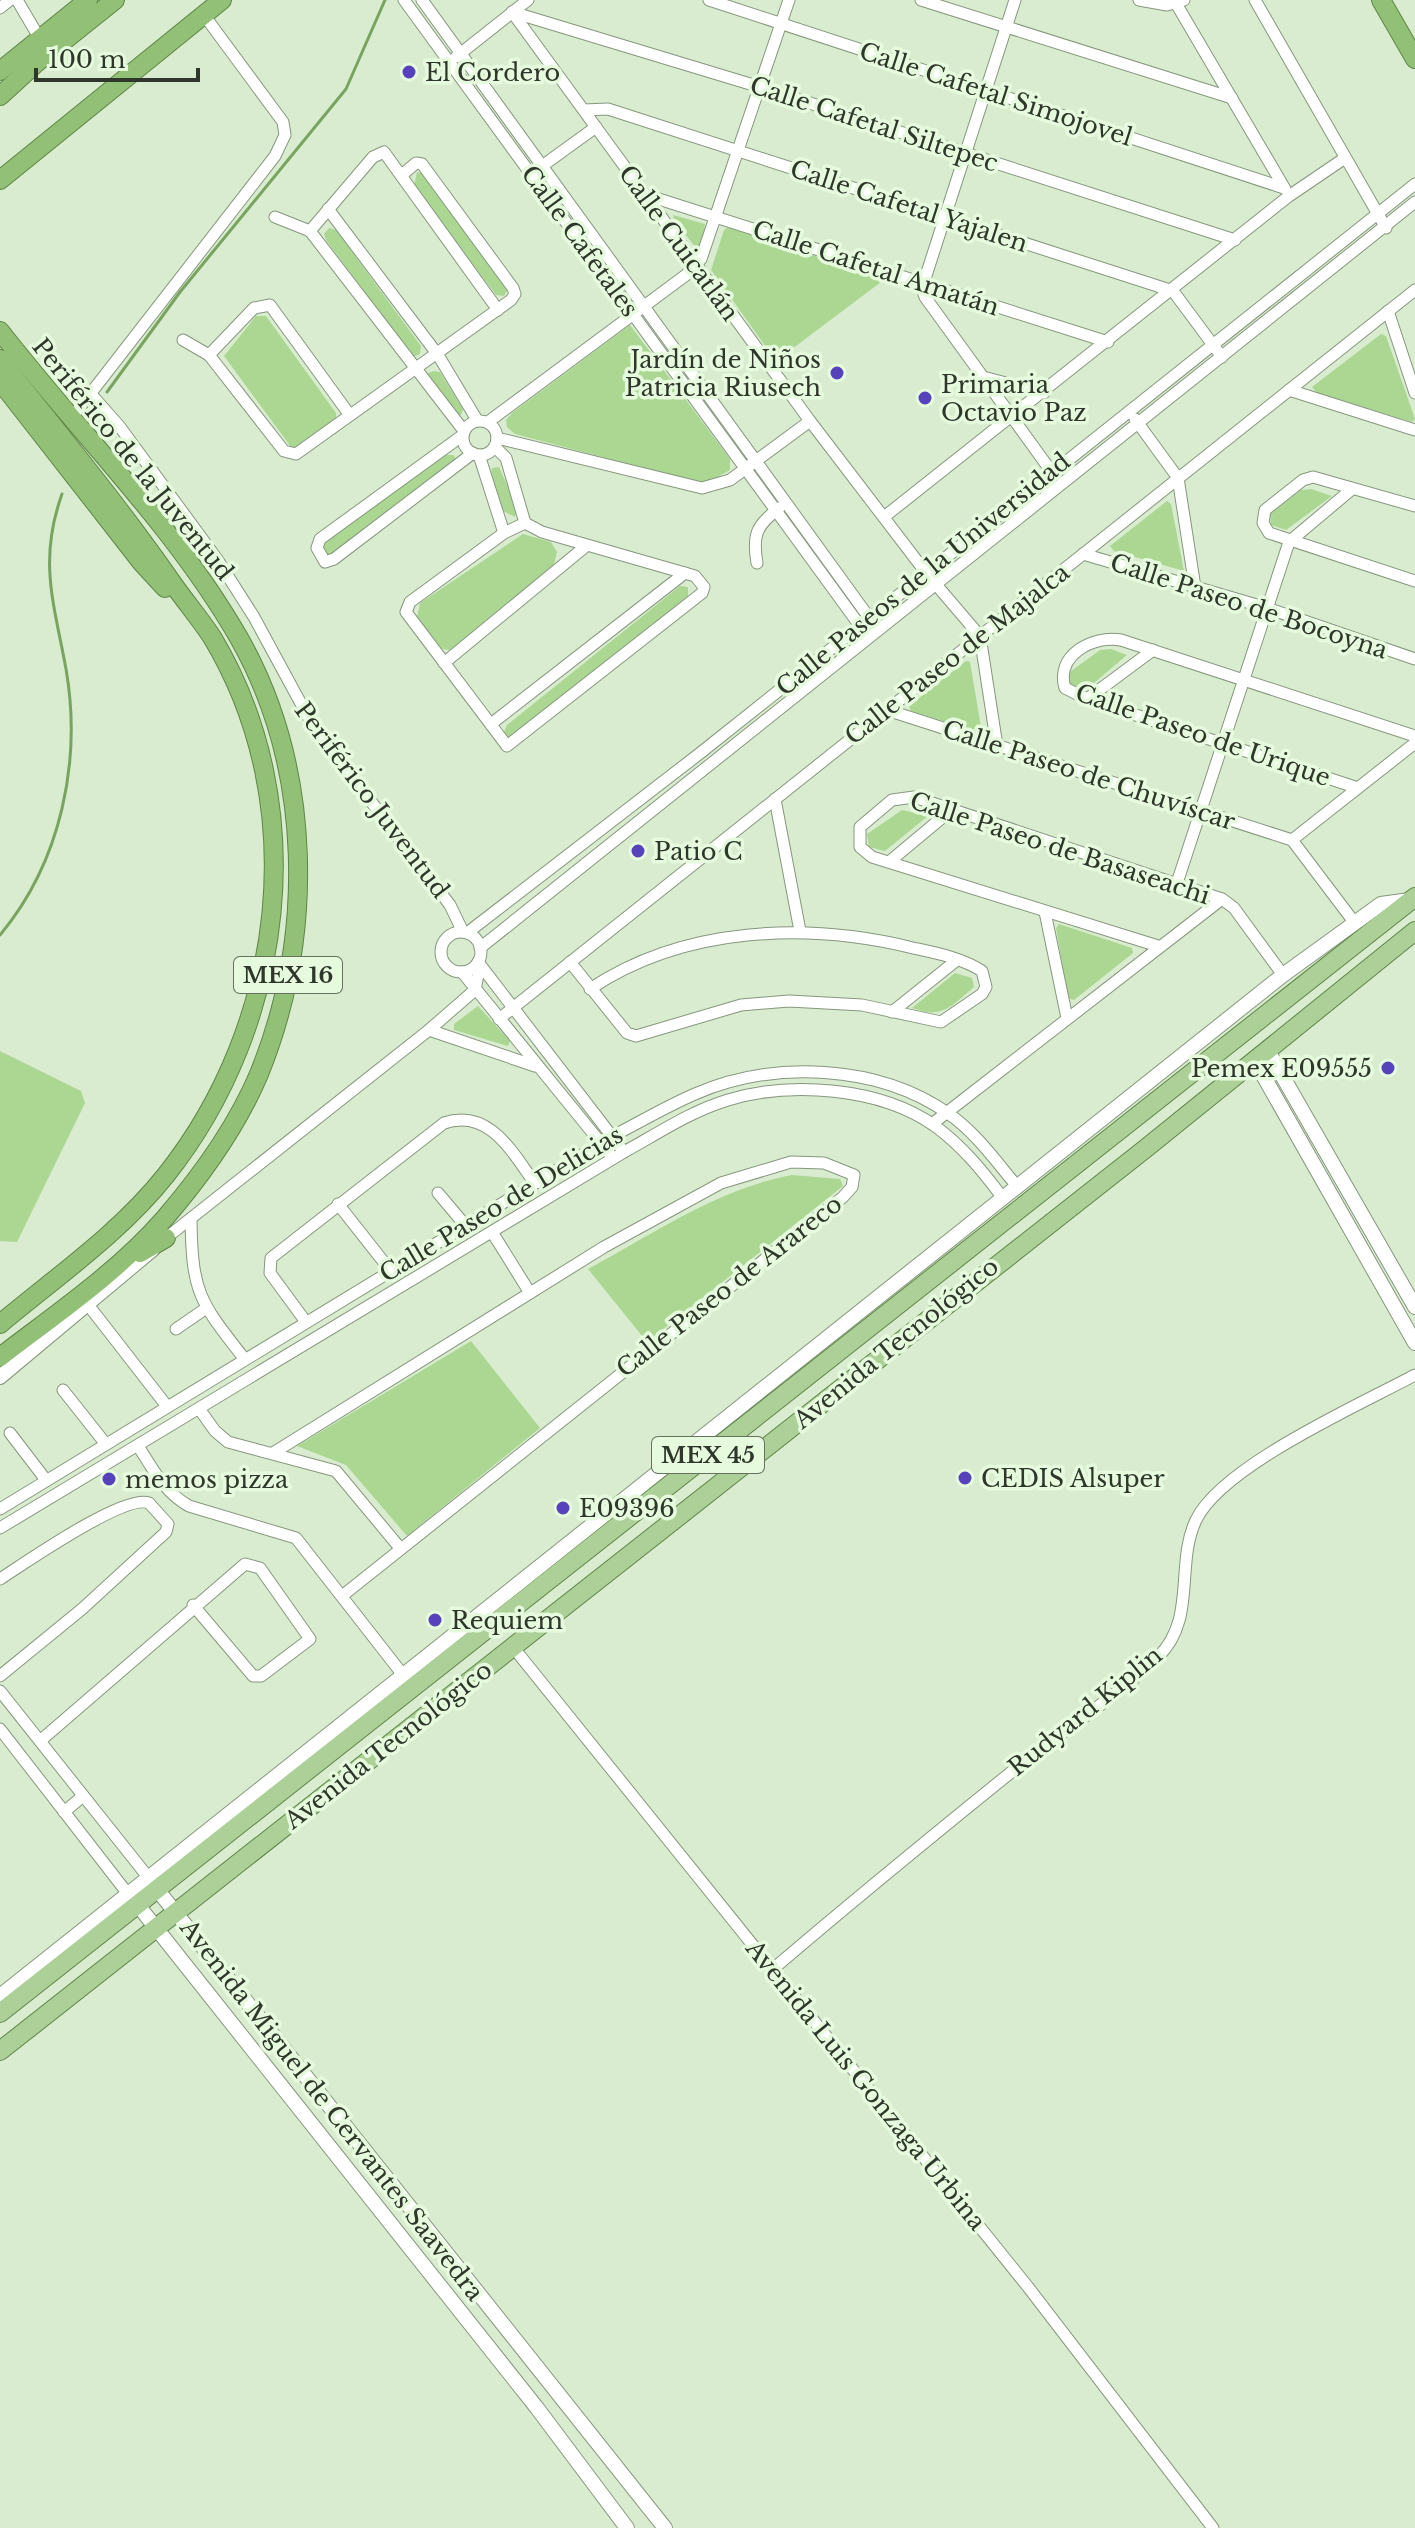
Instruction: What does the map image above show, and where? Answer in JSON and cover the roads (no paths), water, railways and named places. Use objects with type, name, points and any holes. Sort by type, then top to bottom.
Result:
[{"type":"highway","points":[[0,71],[88,0]]},
{"type":"highway","points":[[0,96],[115,0]]},
{"type":"highway","points":[[1,179],[222,0]]},
{"type":"highway","points":[[1381,0],[1413,52]]},
{"type":"highway","name":"Periférico de la Juventud","points":[[0,331],[180,549],[240,640],[276,724],[295,817],[299,867],[297,926],[289,969],[258,1075],[203,1171],[164,1219],[110,1271],[0,1357]]},
{"type":"highway","points":[[0,359],[145,544],[189,607]]},
{"type":"highway","name":"MEX 16","points":[[0,381],[142,563],[189,607]]},
{"type":"highway","name":"Periférico de la Juventud","points":[[0,1324],[128,1217],[167,1174],[220,1093],[254,1007],[265,963],[274,888],[266,788],[248,716],[234,678],[211,636],[189,607]]},
{"type":"highway","points":[[110,1271],[166,1238]]},
{"type":"main road","name":"Avenida Tecnológico","points":[[0,2013],[152,1883],[630,1516],[1413,898]]},
{"type":"main road","name":"Avenida Tecnológico","points":[[0,2051],[157,1931],[1415,931]]},
{"type":"main road","points":[[630,1516],[649,1540]]},
{"type":"street","points":[[0,8],[10,0]]},
{"type":"street","points":[[17,0],[40,39]]},
{"type":"street","name":"Calle Cafetales","points":[[404,0],[860,626],[873,634]]},
{"type":"street","name":"Calle Cafetales","points":[[422,0],[870,618],[873,634]]},
{"type":"street","points":[[449,62],[528,0]]},
{"type":"street","name":"Calle Cafetal Simojovel","points":[[709,0],[1286,192]]},
{"type":"street","points":[[789,0],[708,246],[696,267],[320,539],[319,554],[325,562],[334,559],[496,442],[696,488],[722,484],[810,421]]},
{"type":"street","points":[[921,0],[1232,98]]},
{"type":"street","points":[[1015,0],[922,283],[925,297],[1051,471]]},
{"type":"street","points":[[1139,0],[1179,2],[1286,192]]},
{"type":"street","points":[[1255,0],[1386,228]]},
{"type":"street","name":"Calle Cafetal Siltepec","points":[[512,12],[760,87],[1235,240]]},
{"type":"street","name":"Calle Cuicatlán","points":[[512,12],[810,421],[927,574],[980,636]]},
{"type":"street","points":[[73,416],[275,156],[285,135],[283,122],[204,15]]},
{"type":"street","name":"Calle Cafetal Yajalen","points":[[584,110],[608,109],[1173,291]]},
{"type":"street","points":[[531,175],[596,127]]},
{"type":"street","points":[[310,231],[377,153],[387,154],[498,310]]},
{"type":"street","points":[[884,517],[1173,291],[1235,240],[1286,192],[1345,158]]},
{"type":"street","points":[[183,340],[209,355],[288,453],[301,453],[349,414],[417,370],[514,298],[513,288],[422,164],[416,163],[403,174]]},
{"type":"street","name":"Calle Paseos de la Universidad","points":[[465,932],[699,754],[927,574],[1212,342],[1415,184]]},
{"type":"street","name":"Calle Cafetal Amatán","points":[[643,194],[1108,342]]},
{"type":"street","name":"Calle Paseos de la Universidad","points":[[480,948],[1415,202]]},
{"type":"street","points":[[328,209],[438,355],[483,421],[506,458],[525,523],[542,532],[586,546],[685,573],[700,579],[704,587],[702,593],[507,746],[406,612],[410,602],[504,533],[525,523]]},
{"type":"street","points":[[275,217],[310,231],[464,433],[465,446],[476,454],[504,533]]},
{"type":"street","name":"Calle Paseo de Majalca","points":[[499,1019],[1415,290]]},
{"type":"street","points":[[1173,291],[1222,357]]},
{"type":"street","points":[[209,355],[254,308],[270,305],[349,414]]},
{"type":"street","points":[[1388,311],[1415,393]]},
{"type":"street","points":[[983,377],[1044,393]]},
{"type":"street","points":[[1289,390],[1415,430]]},
{"type":"street","name":"Periférico Juventud","points":[[90,393],[120,427],[217,559],[254,617],[302,710],[450,905],[465,932]]},
{"type":"street","points":[[1128,409],[1178,478],[1195,587]]},
{"type":"street","points":[[1415,506],[1313,477],[1303,480],[1265,510],[1265,529],[1289,542],[1415,581]]},
{"type":"street","points":[[1177,883],[1289,542],[1352,489]]},
{"type":"street","points":[[757,563],[753,540],[755,530],[786,502]]},
{"type":"street","points":[[444,663],[586,546]]},
{"type":"street","name":"Calle Paseo de Bocoyna","points":[[1083,554],[1267,608],[1415,659]]},
{"type":"street","points":[[491,724],[685,573]]},
{"type":"street","points":[[980,636],[997,746]]},
{"type":"street","name":"Calle Paseo de Urique","points":[[1355,787],[1087,699],[1068,691],[1063,683],[1063,668],[1078,652],[1108,638],[1415,736]]},
{"type":"street","points":[[1087,699],[1153,650]]},
{"type":"street","name":"Calle Paseo de Chuvíscar","points":[[887,710],[1292,840]]},
{"type":"street","points":[[1354,922],[1292,840],[1355,787],[1415,743]]},
{"type":"street","points":[[699,754],[709,766]]},
{"type":"street","name":"Calle Paseo de Basaseachi","points":[[1158,946],[863,852],[858,841],[860,827],[882,806],[904,796],[1177,883],[1222,899],[1234,908],[1283,975]]},
{"type":"street","points":[[775,799],[800,931]]},
{"type":"street","points":[[889,862],[950,811]]},
{"type":"street","points":[[534,882],[545,896]]},
{"type":"street","points":[[152,1883],[403,1675],[1283,975],[1381,904],[1413,898]]},
{"type":"street","points":[[932,1124],[1222,899]]},
{"type":"street","points":[[1045,912],[1067,1018]]},
{"type":"street","points":[[570,962],[590,989],[627,1033],[636,1036],[741,1005],[829,1002],[945,1021],[982,994],[986,987],[982,971],[957,960],[875,938],[800,931],[700,943],[653,957],[590,989]]},
{"type":"street","points":[[0,1377],[89,1306],[166,1238],[429,1030],[475,990],[480,948],[476,939],[465,932],[445,939],[441,951],[445,964],[462,972],[475,990],[537,1067],[601,1143],[619,1155]]},
{"type":"street","points":[[892,1012],[957,960]]},
{"type":"street","points":[[462,972],[479,963]]},
{"type":"street","points":[[479,963],[613,1136],[619,1155]]},
{"type":"street","points":[[429,1030],[537,1067]]},
{"type":"street","points":[[1261,1056],[1415,1307]]},
{"type":"street","points":[[1261,1056],[1415,1343]]},
{"type":"street","name":"Calle Paseo de Delicias","points":[[0,1509],[243,1357],[306,1322],[534,1182],[613,1136],[695,1094],[748,1078],[783,1073],[833,1073],[878,1082],[909,1093],[946,1112],[980,1141],[1016,1185]]},
{"type":"street","name":"Calle Paseo de Delicias","points":[[0,1528],[619,1155],[725,1101],[780,1090],[849,1094],[898,1108],[932,1124],[961,1148],[1002,1197]]},
{"type":"street","points":[[306,1322],[273,1279],[269,1263],[338,1204],[444,1123],[455,1119],[489,1127],[503,1138],[534,1182]]},
{"type":"street","name":"Calle Paseo de Arareco","points":[[273,1453],[530,1293],[708,1190],[758,1169],[791,1162],[824,1163],[849,1171],[855,1178],[843,1197],[342,1596]]},
{"type":"street","points":[[438,1193],[465,1225]]},
{"type":"street","points":[[338,1204],[390,1270]]},
{"type":"street","points":[[191,1219],[193,1271],[205,1309],[243,1357]]},
{"type":"street","points":[[492,1232],[530,1293]]},
{"type":"street","points":[[89,1306],[166,1405]]},
{"type":"street","points":[[176,1329],[205,1309]]},
{"type":"street","name":"Rudyard Kiplin","points":[[773,1969],[1023,1762],[1160,1655],[1182,1615],[1195,1522],[1212,1495],[1242,1470],[1415,1375]]},
{"type":"street","points":[[63,1390],[105,1443]]},
{"type":"street","points":[[200,1410],[215,1431],[228,1442],[336,1471],[400,1548]]},
{"type":"street","points":[[10,1433],[46,1480]]},
{"type":"street","points":[[138,1446],[165,1489],[176,1499],[189,1506],[296,1538],[403,1675]]},
{"type":"street","points":[[0,1579],[135,1501],[149,1503],[168,1524],[166,1532],[82,1609],[0,1676]]},
{"type":"street","points":[[40,1741],[142,1656],[193,1605],[240,1567],[254,1564],[310,1634],[310,1639],[261,1676],[253,1676],[193,1605]]},
{"type":"street","name":"Avenida Luis Gonzaga Urbina","points":[[513,1647],[1028,2287],[1213,2528]]},
{"type":"street","name":"Avenida Miguel de Cervantes Saavedra","points":[[0,1691],[665,2528]]},
{"type":"street","name":"Avenida Miguel de Cervantes Saavedra","points":[[0,1729],[627,2528]]},
{"type":"street","points":[[64,1812],[83,1796]]},
{"type":"street","points":[[0,1996],[133,1899]]},
{"type":"street","points":[[187,1968],[206,1952]]},
{"type":"street","points":[[394,2230],[413,2213]]},
{"type":"waterway","points":[[107,392],[180,292],[346,89],[385,0]]},
{"type":"waterway","points":[[0,935],[38,876],[52,843],[68,774],[70,704],[50,582],[51,540],[62,494]]},
{"type":"place","name":"El Cordero","points":[[409,72]]},
{"type":"place","name":"Jardín de Niños Patricia Riusech","points":[[837,373]]},
{"type":"place","name":"Primaria Octavio Paz","points":[[925,398]]},
{"type":"place","name":"Patio C","points":[[638,851]]},
{"type":"place","name":"Pemex E09555","points":[[1388,1068]]},
{"type":"place","name":"CEDIS Alsuper","points":[[965,1478]]},
{"type":"place","name":"memos pizza","points":[[109,1479]]},
{"type":"place","name":"E09396","points":[[563,1508]]},
{"type":"place","name":"Requiem","points":[[435,1620]]}]
